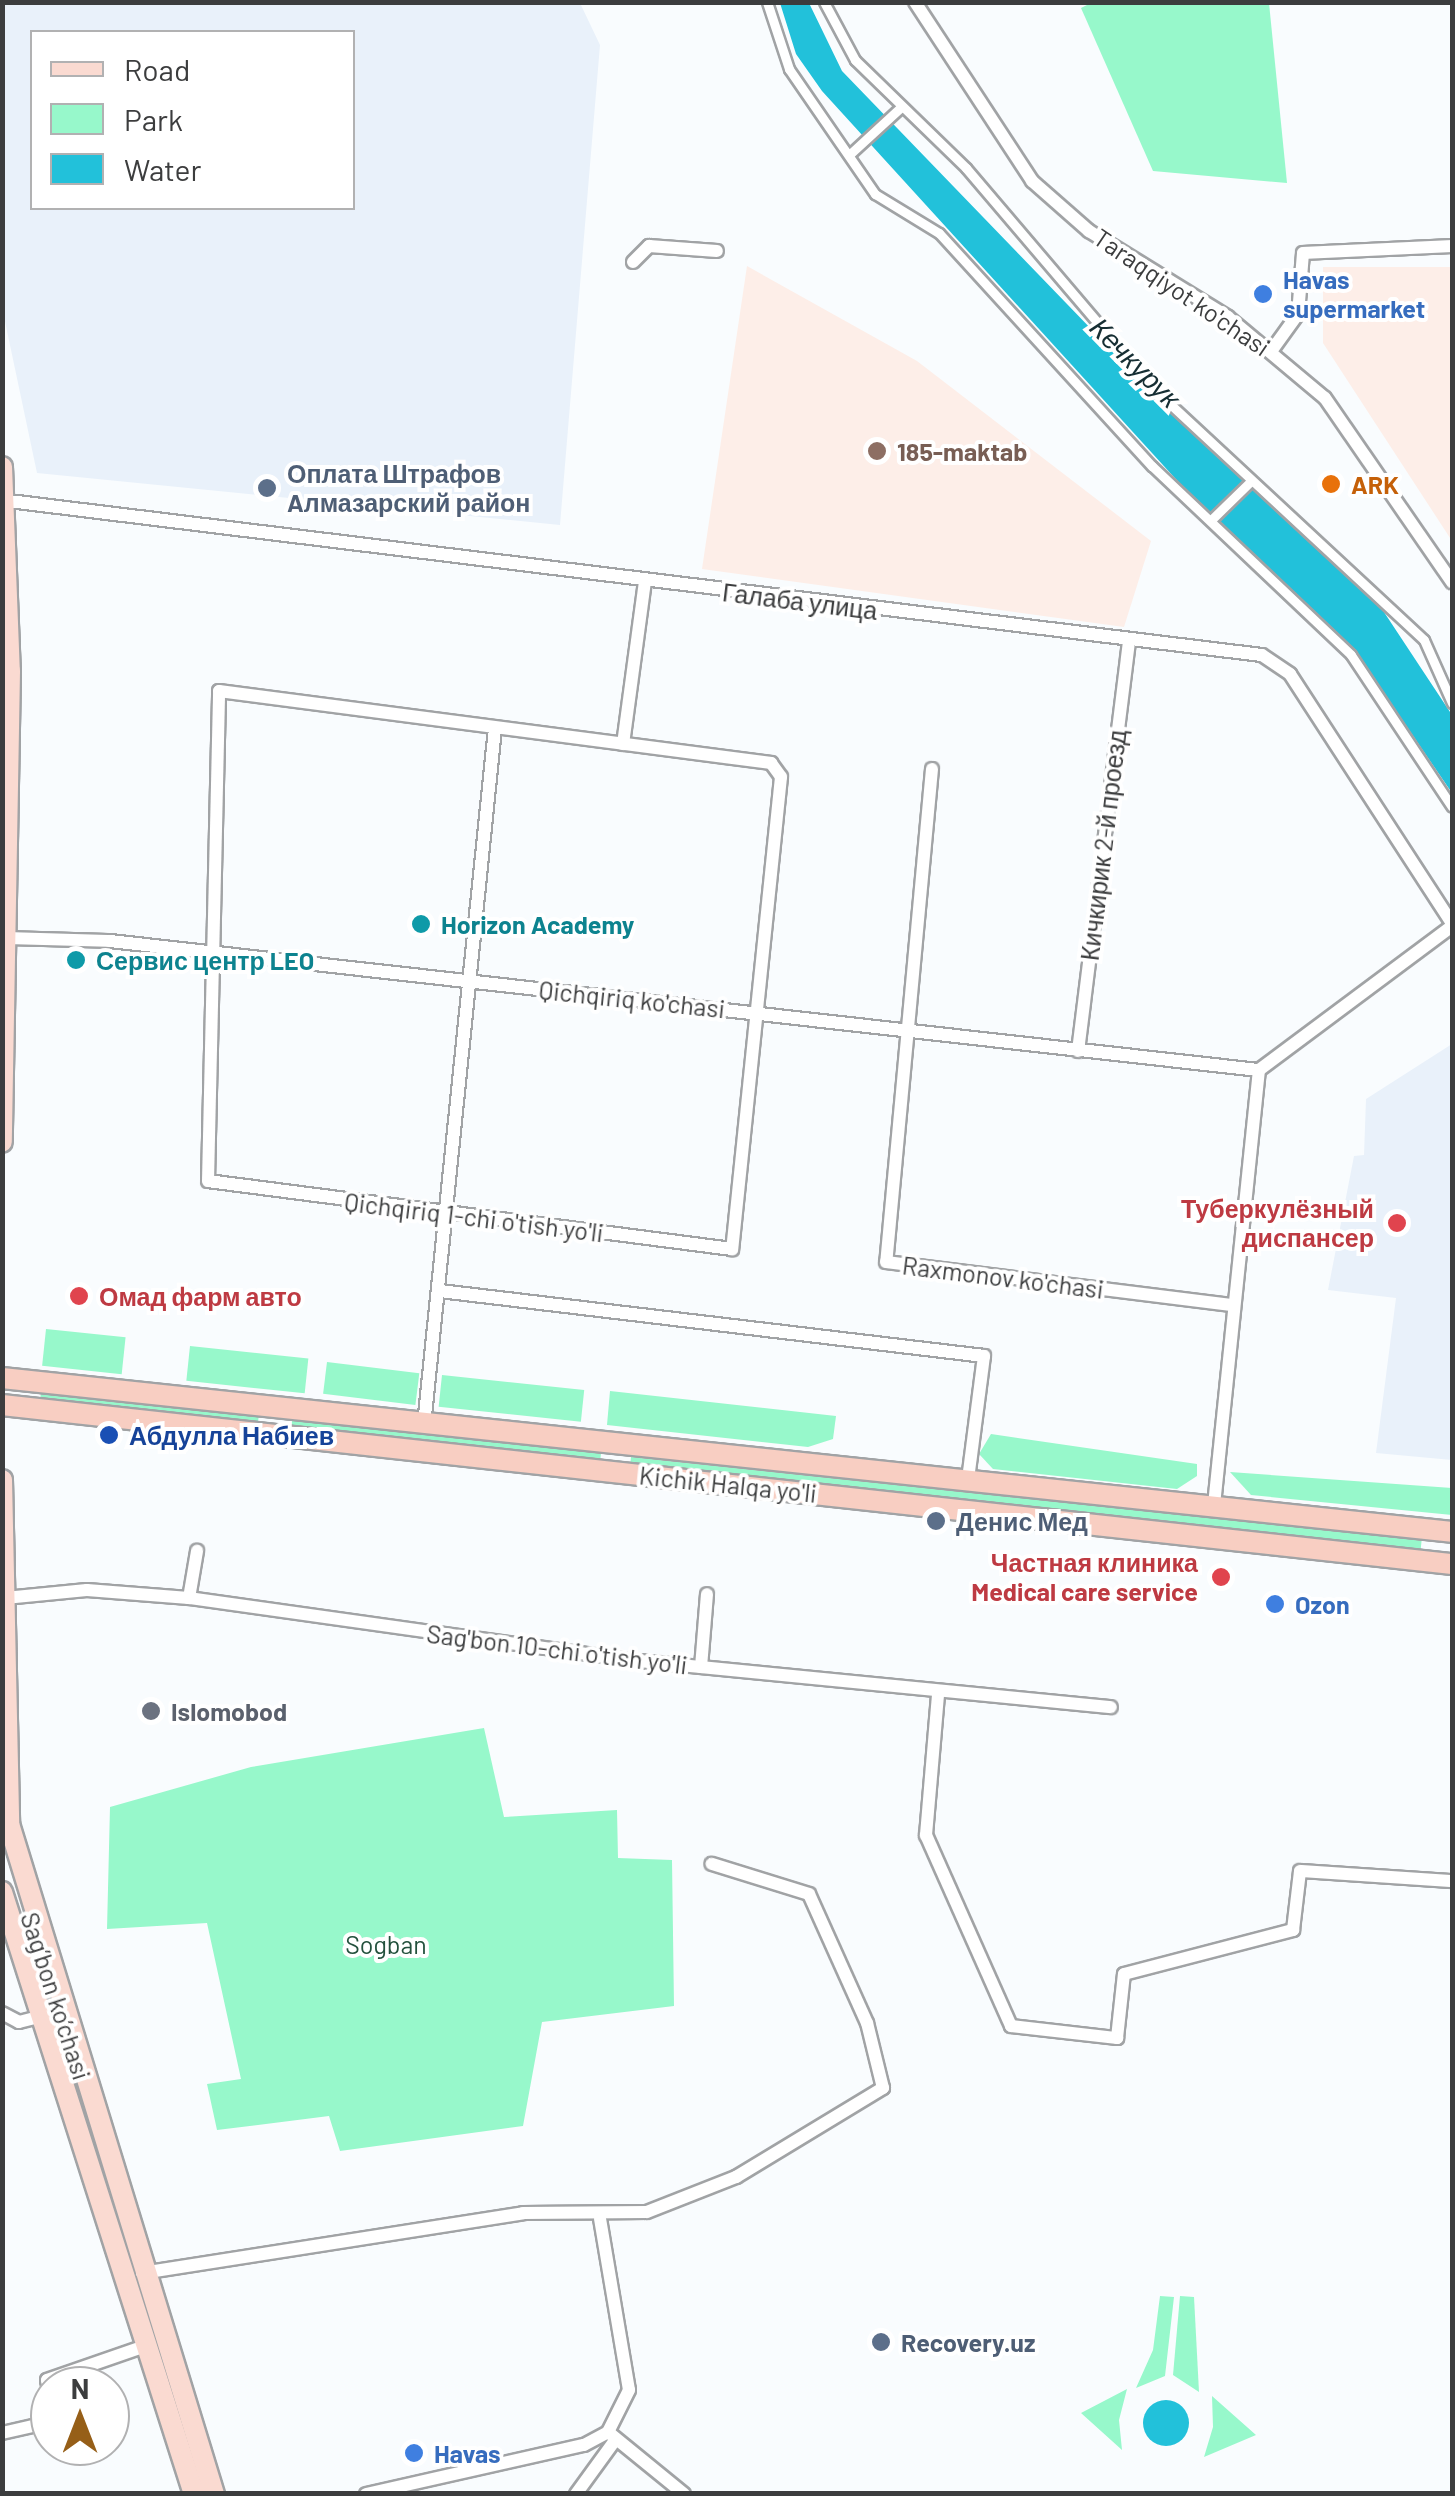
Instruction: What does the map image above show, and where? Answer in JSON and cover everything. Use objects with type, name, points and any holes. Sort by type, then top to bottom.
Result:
[{"type":"highway","name":"Kichik Halqa yo'li","points":[[2,1378],[1450,1532]]},
{"type":"highway","name":"Kichik Halqa yo'li","points":[[2,1406],[1448,1564]]},
{"type":"highway","points":[[272,1434],[275,1410]]},
{"type":"highway","points":[[608,1472],[610,1445]]},
{"type":"highway","points":[[1448,1564],[1450,1532]]},
{"type":"main road","points":[[2,467],[9,501],[2,1142]]},
{"type":"main road","name":"Sag’bon ko’chasi","points":[[2,1480],[7,1812],[52,2014],[194,2494]]},
{"type":"main road","name":"Sag’bon ko’chasi","points":[[2,1892],[52,2014],[214,2494]]},
{"type":"street","points":[[767,2],[789,69],[875,194],[939,232],[1211,520],[1351,656],[1452,807]]},
{"type":"street","points":[[824,2],[855,60],[898,109],[966,168],[1155,390],[1424,640],[1452,704]]},
{"type":"street","name":"Taraqqiyot ko'chasi","points":[[915,2],[995,135],[1045,194],[1272,350],[1325,398],[1452,582]]},
{"type":"street","points":[[850,154],[898,109]]},
{"type":"street","points":[[633,262],[649,246],[716,251]]},
{"type":"street","points":[[1272,350],[1298,314],[1304,253],[1452,246]]},
{"type":"street","points":[[1211,520],[1250,481]]},
{"type":"street","name":"Галаба улица","points":[[9,501],[1262,655],[1290,674],[1452,924]]},
{"type":"street","points":[[623,744],[644,582]]},
{"type":"street","name":"Кичкирик 2-й проезд","points":[[1078,1051],[1128,640]]},
{"type":"street","points":[[206,952],[213,694],[757,759],[781,777],[756,1013]]},
{"type":"street","points":[[424,1425],[495,728]]},
{"type":"street","points":[[908,1030],[932,769]]},
{"type":"street","points":[[1214,1505],[1258,1070],[1452,924]]},
{"type":"street","name":"Qichqiriq ko'chasi","points":[[4,938],[206,952],[1258,1070]]},
{"type":"street","name":"Qichqiriq 1-chi o'tish yo'li","points":[[206,952],[208,1181],[732,1249],[756,1013]]},
{"type":"street","name":"Raxmonov ko'chasi","points":[[908,1030],[886,1262],[1232,1305]]},
{"type":"street","points":[[440,1291],[984,1356],[968,1480]]},
{"type":"street","points":[[189,1598],[197,1551]]},
{"type":"street","name":"Sag'bon 10-chi o'tish yo'li","points":[[5,1598],[86,1590],[189,1598],[701,1667],[938,1695],[1111,1707]]},
{"type":"street","points":[[701,1667],[708,1594]]},
{"type":"street","points":[[938,1695],[926,1835],[1011,2026],[1116,2038],[1124,1974],[1293,1930],[1300,1871],[1452,1880]]},
{"type":"street","points":[[142,2273],[522,2213],[600,2218],[647,2212],[736,2177],[883,2088],[868,2022],[809,1894],[712,1864]]},
{"type":"street","points":[[2,2013],[12,2021],[52,2014]]},
{"type":"street","points":[[576,2494],[612,2435],[629,2390],[600,2218]]},
{"type":"street","points":[[87,2366],[148,2345]]},
{"type":"street","points":[[2,2432],[30,2426]]},
{"type":"street","points":[[366,2494],[584,2446],[612,2435]]},
{"type":"street","points":[[612,2435],[684,2494]]},
{"type":"shaded area","points":[[2,3],[580,3],[600,45],[560,525],[37,473],[3,312]]},
{"type":"shaded area","name":"185-maktab","points":[[747,266],[917,361],[1151,541],[1124,627],[702,569]]},
{"type":"shaded area","points":[[1323,267],[1452,267],[1452,541],[1323,343]]},
{"type":"shaded area","name":"Туберкулёзный диспансер","points":[[1452,1044],[1452,1460],[1376,1453],[1396,1298],[1328,1290],[1354,1156],[1364,1155],[1366,1099]]},
{"type":"green space","points":[[1093,2],[1269,3],[1287,183],[1153,171],[1081,8]]},
{"type":"green space","points":[[46,1329],[126,1337],[122,1374],[42,1366]]},
{"type":"green space","points":[[190,1346],[308,1358],[305,1393],[186,1381]]},
{"type":"green space","points":[[327,1362],[419,1373],[415,1405],[323,1394]]},
{"type":"green space","points":[[442,1375],[584,1390],[581,1422],[439,1407]]},
{"type":"green space","points":[[610,1391],[836,1416],[833,1439],[808,1447],[607,1425]]},
{"type":"green space","points":[[41,1392],[259,1415],[258,1426],[40,1403]]},
{"type":"green space","points":[[292,1418],[601,1451],[600,1461],[291,1429]]},
{"type":"green space","points":[[991,1434],[1197,1464],[1197,1476],[1177,1489],[993,1469],[979,1454]]},
{"type":"green space","points":[[631,1457],[1422,1540],[1421,1550],[630,1467]]},
{"type":"green space","points":[[1230,1472],[1452,1488],[1452,1515],[1251,1495]]},
{"type":"green space","name":"Sogban","points":[[484,1728],[504,1817],[617,1810],[618,1858],[672,1860],[674,2006],[542,2022],[523,2126],[340,2151],[329,2116],[217,2130],[207,2084],[241,2079],[207,1923],[107,1929],[110,1807],[251,1767]]},
{"type":"green space","points":[[1160,2296],[1174,2297],[1165,2376],[1136,2388],[1153,2350]]},
{"type":"green space","points":[[1180,2296],[1194,2297],[1199,2392],[1173,2375]]},
{"type":"green space","points":[[1127,2389],[1119,2420],[1122,2450],[1081,2413]]},
{"type":"green space","points":[[1212,2396],[1256,2435],[1204,2457],[1213,2427]]},
{"type":"water","points":[[780,3],[809,3],[842,71],[1151,391],[1378,603],[1452,715],[1452,793],[1355,651],[1193,498],[822,91],[796,54]]},
{"type":"water","points":[[1166,2400],[1182,2407],[1189,2423],[1182,2439],[1166,2446],[1150,2439],[1143,2423],[1150,2407]]},
{"type":"place","name":"Havas supermarket","points":[[1263,294]]},
{"type":"place","name":"185-maktab","points":[[877,451]]},
{"type":"place","name":"ARK","points":[[1331,484]]},
{"type":"place","name":"Оплата Штрафов Aлмазарский район","points":[[267,488]]},
{"type":"place","name":"Horizon Academy","points":[[421,924]]},
{"type":"place","name":"Сервис центр LEO","points":[[76,960]]},
{"type":"place","name":"Туберкулёзный диспансер","points":[[1397,1223]]},
{"type":"place","name":"Омад фарм авто","points":[[79,1296]]},
{"type":"place","name":"Абдулла Набиев","points":[[109,1435]]},
{"type":"place","name":"Денис Мед","points":[[936,1521]]},
{"type":"place","name":"Частная клиника Medical care service","points":[[1221,1577]]},
{"type":"place","name":"Ozon","points":[[1275,1604]]},
{"type":"place","name":"Islomobod","points":[[151,1711]]},
{"type":"place","name":"Recovery.uz","points":[[881,2342]]},
{"type":"place","name":"Havas","points":[[414,2453]]},
{"type":"water label","name":"Кечкурук","points":[[1136,362]]}]
